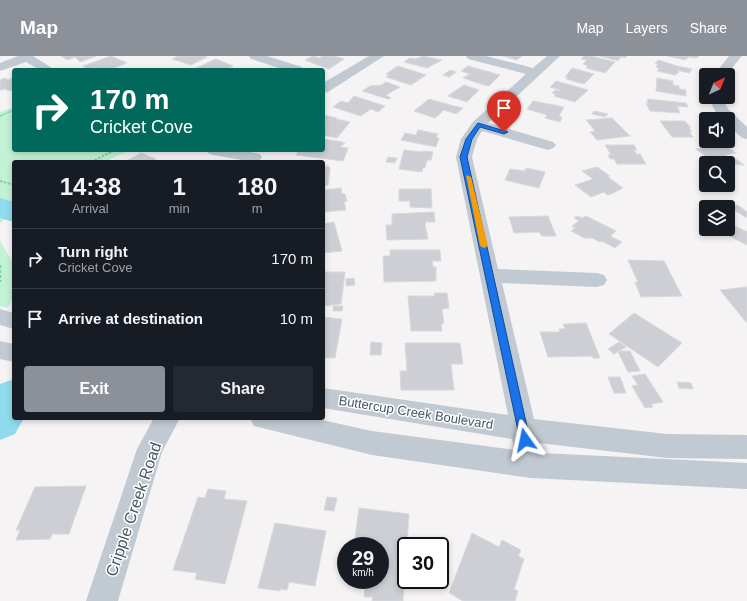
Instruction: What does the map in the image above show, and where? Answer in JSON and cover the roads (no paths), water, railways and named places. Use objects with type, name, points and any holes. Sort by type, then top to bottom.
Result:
[{"type":"street","points":[[255,56],[292,68]]},
{"type":"street","points":[[329,80],[378,56]]},
{"type":"street","points":[[472,56],[536,73]]},
{"type":"street","points":[[530,465],[464,157],[469,139],[478,125],[508,96],[554,56]]},
{"type":"street","points":[[725,68],[736,56]]},
{"type":"street","points":[[0,67],[26,57],[45,68]]},
{"type":"street","points":[[718,104],[722,111],[747,135]]},
{"type":"street","points":[[478,125],[548,145]]},
{"type":"street","points":[[227,152],[255,156]]},
{"type":"street","points":[[490,276],[597,280]]},
{"type":"street","points":[[0,317],[12,320]]},
{"type":"street","points":[[0,350],[12,353]]},
{"type":"street","name":"Buttercup Creek Boulevard","points":[[325,398],[522,428],[668,446],[747,447]]},
{"type":"street","name":"Cripple Creek Road","points":[[102,601],[150,449],[166,420]]},
{"type":"street","points":[[271,420],[372,444],[530,465],[747,476]]},
{"type":"waterway","points":[[0,207],[12,212]]},
{"type":"waterway","points":[[0,421],[12,400]]}]
